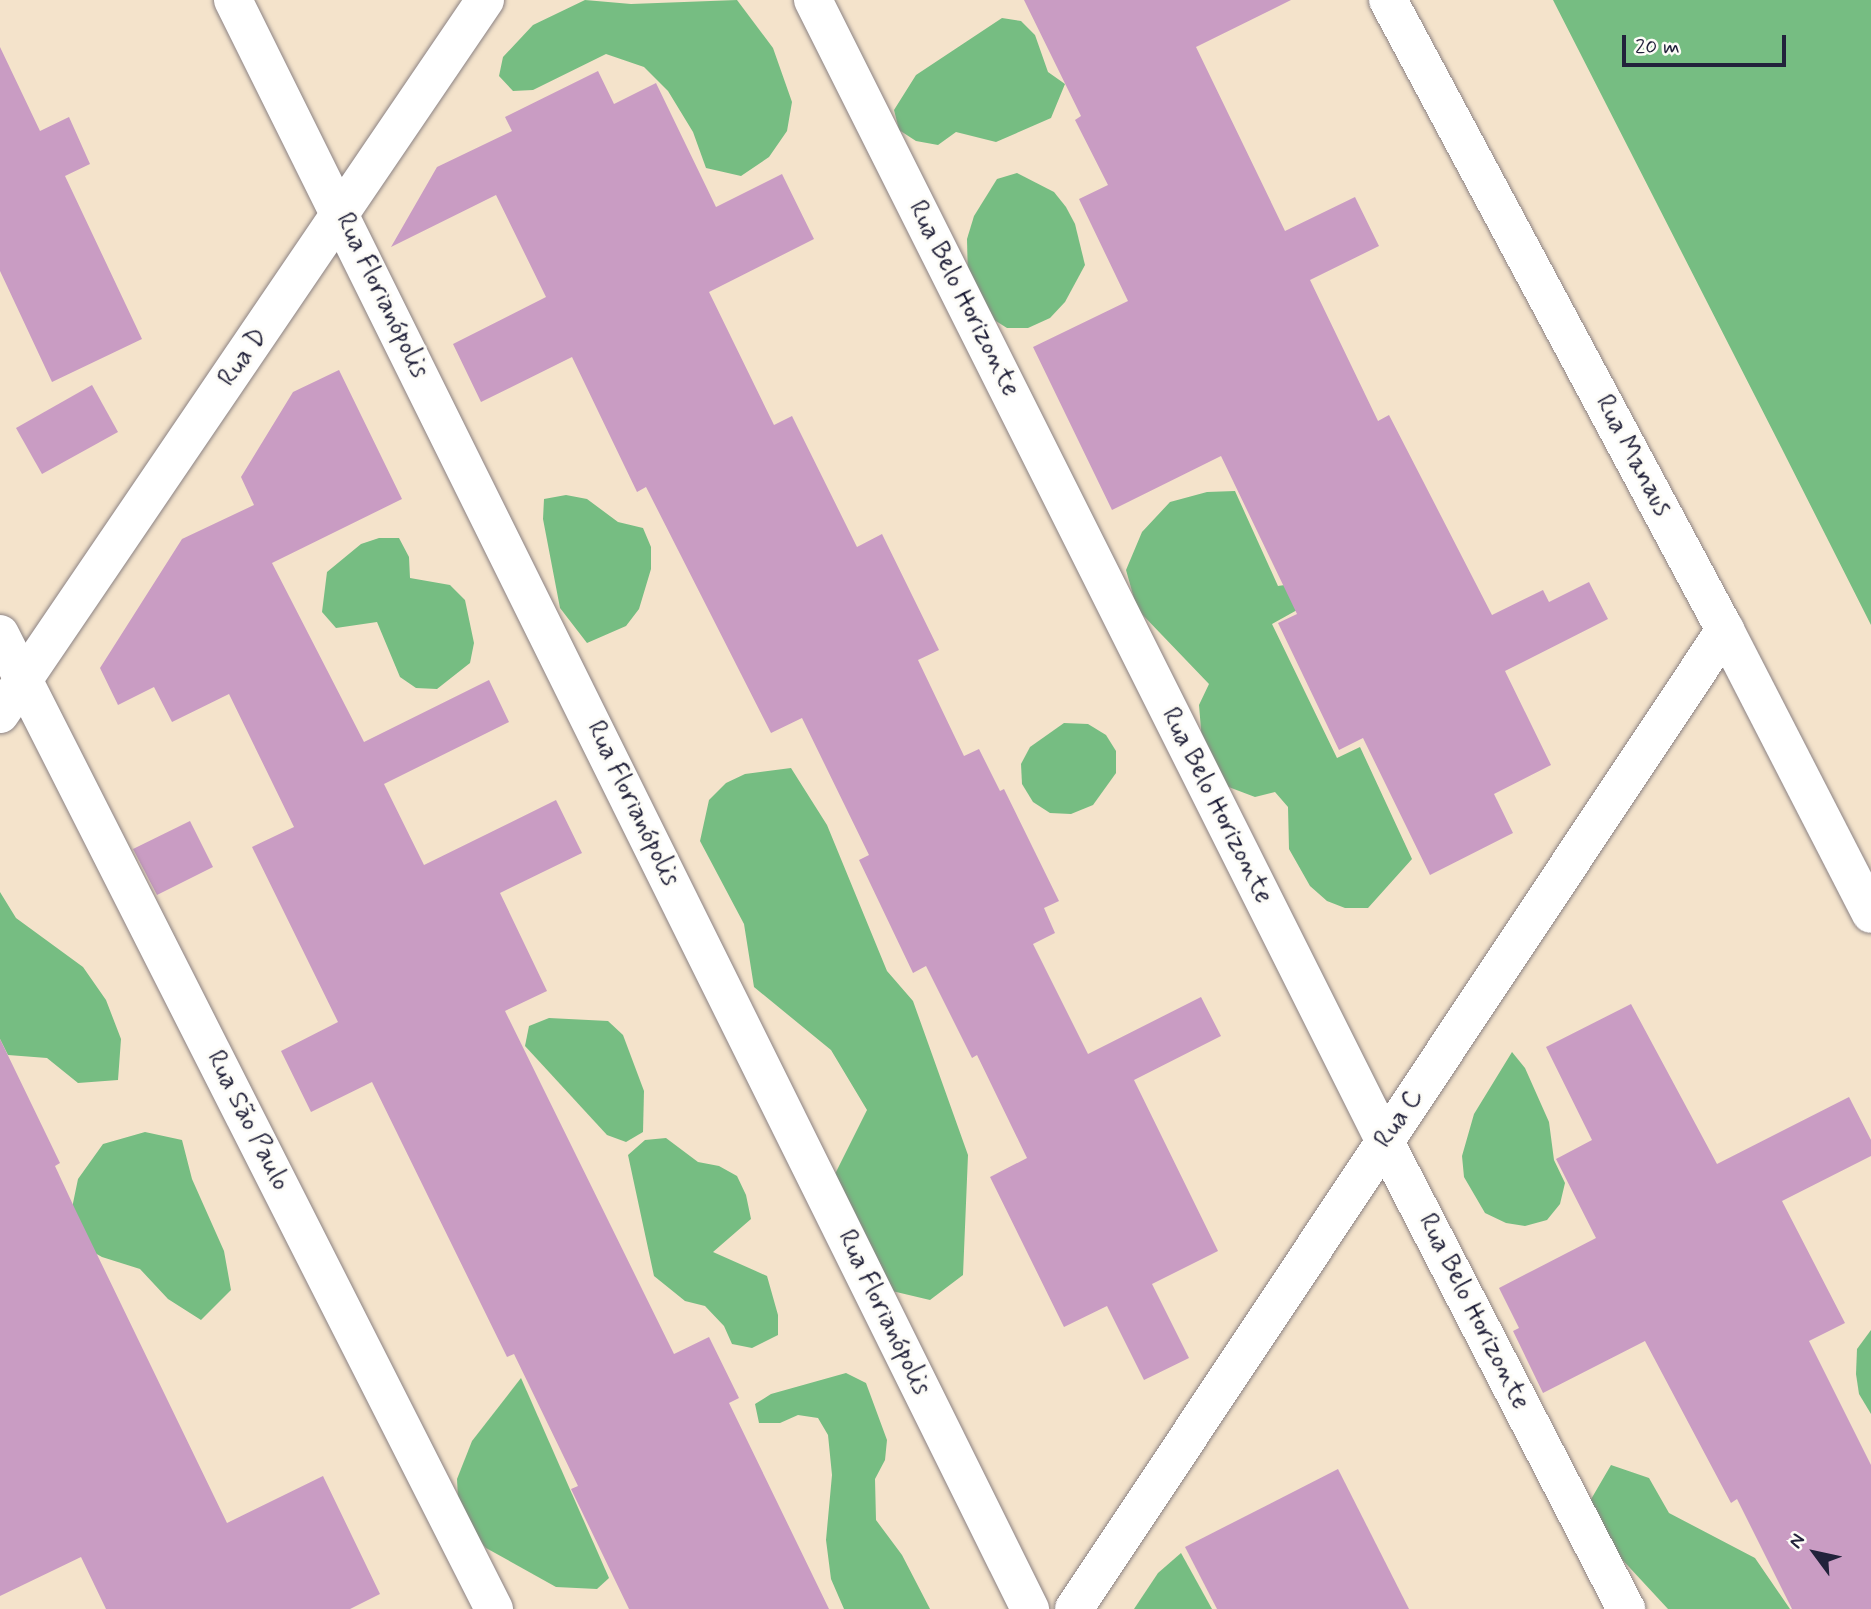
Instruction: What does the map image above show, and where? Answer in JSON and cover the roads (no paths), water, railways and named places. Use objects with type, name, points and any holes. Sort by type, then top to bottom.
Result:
[{"type":"street","name":"Rua Florianópolis","points":[[233,0],[1030,1609]]},
{"type":"street","name":"Rua D","points":[[0,714],[341,216],[485,0]]},
{"type":"street","name":"Rua Belo Horizonte","points":[[813,0],[1385,1142],[1626,1609]]},
{"type":"street","name":"Rua Manaus","points":[[1388,0],[1725,629],[1871,914]]},
{"type":"street","name":"Rua C","points":[[1074,1609],[1725,629]]},
{"type":"street","name":"Rua São Paulo","points":[[0,634],[494,1609]]}]
